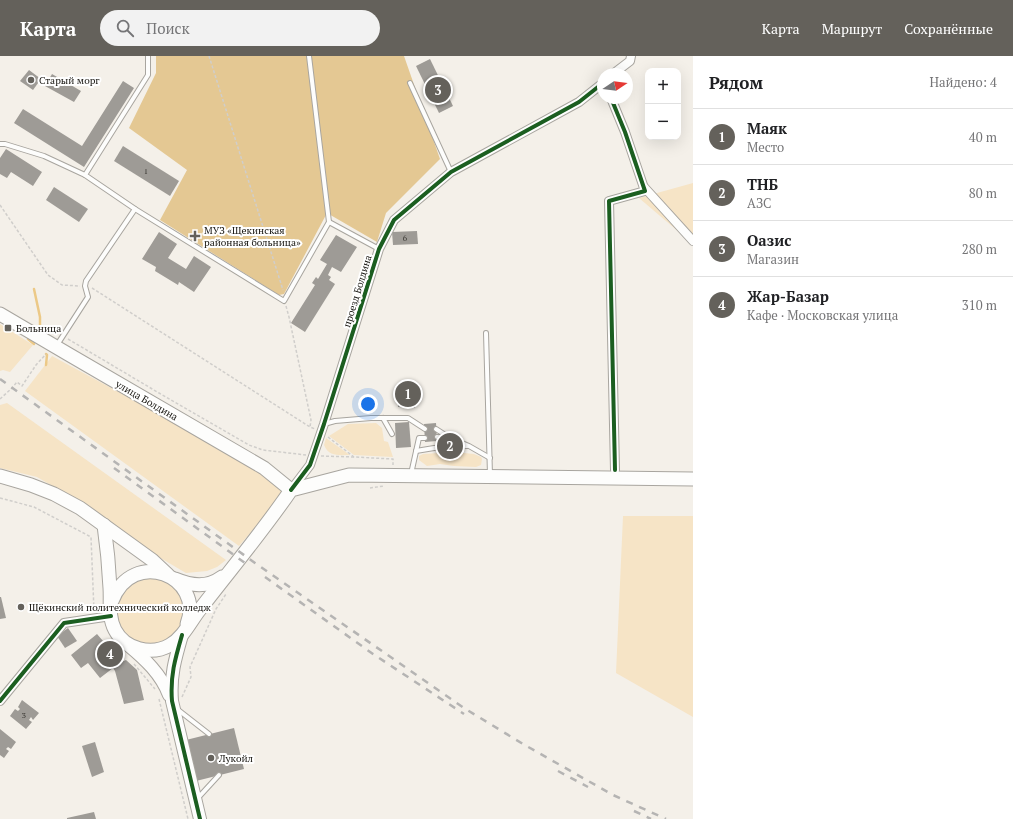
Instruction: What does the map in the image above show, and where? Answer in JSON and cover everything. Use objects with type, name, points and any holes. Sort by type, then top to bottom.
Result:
[{"type":"main road","name":"улица Болдина","points":[[0,314],[56,342],[264,468],[291,490]]},
{"type":"main road","points":[[104,525],[107,546],[111,612],[116,631],[126,642],[140,649],[156,650],[170,645],[184,632],[291,490],[349,475],[693,479]]},
{"type":"main road","points":[[0,476],[31,485],[54,494],[80,508],[152,560],[180,584],[188,598],[190,613],[184,632]]},
{"type":"main road","points":[[111,612],[112,601],[118,587],[130,576],[137,573],[153,571],[196,586],[216,581],[228,572]]},
{"type":"street","points":[[621,68],[630,61],[631,56]]},
{"type":"street","name":"проезд Болдина","points":[[291,490],[310,465],[379,249],[394,220],[451,172],[579,102],[597,88]]},
{"type":"street","points":[[613,104],[644,187],[693,241]]},
{"type":"street","points":[[615,470],[609,201],[645,191],[644,187]]},
{"type":"street","points":[[0,701],[64,623],[111,612]]},
{"type":"street","points":[[184,632],[172,673],[171,684],[200,819]]},
{"type":"street","points":[[126,642],[160,677],[175,706]]},
{"type":"lane","points":[[85,176],[148,75],[148,56]]},
{"type":"lane","points":[[0,144],[5,144],[44,156],[85,176],[135,209],[284,301],[329,222],[309,56]]},
{"type":"lane","points":[[410,83],[451,172]]},
{"type":"lane","points":[[56,342],[88,297],[84,286],[86,281],[135,209]]},
{"type":"lane","points":[[329,222],[379,249]]},
{"type":"lane","points":[[486,333],[490,477]]},
{"type":"lane","points":[[382,418],[392,434]]},
{"type":"lane","points":[[323,428],[335,421],[408,418],[425,429]]},
{"type":"lane","points":[[436,429],[450,438],[469,446],[490,458]]},
{"type":"lane","points":[[437,437],[450,438]]},
{"type":"lane","points":[[411,476],[419,438],[425,438]]},
{"type":"lane","points":[[416,451],[434,448],[469,446]]},
{"type":"lane","points":[[175,706],[209,734]]},
{"type":"lane","points":[[195,801],[219,775]]},
{"type":"path","points":[[209,56],[284,294],[284,301],[289,316],[311,420],[310,427]]},
{"type":"path","points":[[0,205],[48,275],[62,285],[84,286],[94,289],[310,427],[323,428],[354,457]]},
{"type":"path","points":[[0,399],[17,382],[22,386],[56,342],[249,445],[262,450],[313,456],[393,459]]},
{"type":"path","points":[[175,706],[180,700],[191,677],[190,667],[216,609],[228,591]]},
{"type":"shaded area","points":[[156,56],[404,56],[440,159],[386,213],[377,242],[327,213],[284,294],[279,295],[160,220],[187,170],[129,128],[156,73]]},
{"type":"shaded area","points":[[693,183],[693,244],[639,198]]},
{"type":"shaded area","points":[[0,324],[33,345],[10,372],[3,370],[0,371]]},
{"type":"shaded area","points":[[52,356],[263,470],[287,490],[239,546],[25,391]]},
{"type":"shaded area","points":[[7,403],[226,560],[217,567],[207,571],[186,573],[157,556],[94,510],[37,477],[0,468],[0,405]]},
{"type":"shaded area","points":[[376,423],[382,428],[384,441],[388,442],[393,457],[354,455],[329,436],[348,424]]},
{"type":"shaded area","points":[[326,438],[350,455],[329,452],[324,445]]},
{"type":"shaded area","points":[[454,452],[474,454],[481,457],[481,465],[476,467],[440,464],[427,466],[419,460],[419,456],[423,454]]},
{"type":"shaded area","points":[[623,516],[693,516],[693,717],[616,673]]},
{"type":"shaded area","points":[[145,576],[171,583],[183,599],[184,620],[178,632],[162,644],[141,645],[124,634],[115,616],[115,609],[122,590]]},
{"type":"building","points":[[430,59],[453,106],[439,113],[416,66]]},
{"type":"building","name":"Старый морг","points":[[29,70],[41,79],[33,90],[20,81]]},
{"type":"building","points":[[52,74],[81,91],[74,102],[45,86]]},
{"type":"building","points":[[123,81],[134,88],[84,167],[14,123],[23,109],[82,146]]},
{"type":"building","points":[[123,146],[179,181],[170,196],[114,161]]},
{"type":"building","points":[[6,149],[42,172],[33,186],[11,172],[7,178],[0,174],[0,158]]},
{"type":"building","points":[[54,187],[88,209],[79,222],[46,200]]},
{"type":"building","points":[[417,231],[418,244],[393,245],[392,232]]},
{"type":"building","points":[[159,232],[177,244],[168,258],[186,269],[194,256],[211,267],[194,292],[179,282],[178,285],[155,271],[156,267],[142,259]]},
{"type":"building","points":[[336,235],[357,247],[341,272],[332,267],[328,275],[331,277],[329,280],[335,284],[305,332],[291,323],[315,285],[312,283],[316,277],[318,279],[327,264],[320,260]]},
{"type":"building","points":[[400,381],[417,382],[415,408],[398,407]]},
{"type":"building","points":[[409,422],[411,447],[396,448],[395,423]]},
{"type":"building","points":[[436,423],[437,441],[425,442],[424,424]]},
{"type":"building","points":[[0,597],[6,618],[0,619]]},
{"type":"building","points":[[68,628],[77,641],[65,648],[57,636]]},
{"type":"building","points":[[97,634],[121,662],[126,660],[137,670],[144,700],[124,704],[113,668],[100,678],[88,663],[81,668],[71,655]]},
{"type":"building","points":[[22,700],[39,713],[33,720],[31,717],[29,720],[32,722],[26,729],[10,716],[15,709],[18,711],[20,709],[18,707]]},
{"type":"building","points":[[234,728],[244,769],[196,781],[186,740]]},
{"type":"building","points":[[0,729],[16,742],[11,749],[8,747],[6,749],[9,751],[4,758],[0,755]]},
{"type":"building","points":[[95,742],[104,772],[92,777],[82,746]]},
{"type":"building","points":[[94,812],[96,819],[67,819],[67,818]]},
{"type":"waterway","points":[[34,289],[40,317],[40,331]]},
{"type":"waterway","points":[[28,339],[34,344]]},
{"type":"waterway","points":[[46,354],[46,365]]},
{"type":"railway","points":[[0,379],[255,563],[464,708],[523,744],[613,795],[666,819]]},
{"type":"railway","points":[[114,468],[245,563]]},
{"type":"railway","points":[[265,577],[373,654],[464,714]]},
{"type":"railway","points":[[558,771],[588,787]]},
{"type":"railway","points":[[634,811],[651,819]]},
{"type":"cycle path","points":[[291,490],[310,465],[379,249],[394,220],[451,172],[579,102],[597,88]]},
{"type":"cycle path","points":[[613,104],[625,132],[645,191],[609,201],[615,470]]},
{"type":"cycle path","points":[[0,701],[64,623],[111,616]]},
{"type":"cycle path","points":[[182,635],[174,668],[172,701],[200,819]]},
{"type":"place","name":"Старый морг","points":[[31,80]]},
{"type":"place","name":"Оазис","points":[[438,90]]},
{"type":"place","name":"МУЗ «Щекинская районная больница»","points":[[195,236]]},
{"type":"place","name":"Больница","points":[[8,328]]},
{"type":"place","name":"Маяк","points":[[408,394]]},
{"type":"place","name":"ТНБ","points":[[450,446]]},
{"type":"place","name":"Щёкинский политехнический колледж","points":[[21,607]]},
{"type":"place","name":"Жар-Базар","points":[[110,654]]},
{"type":"place","name":"Лукойл","points":[[211,758]]}]
